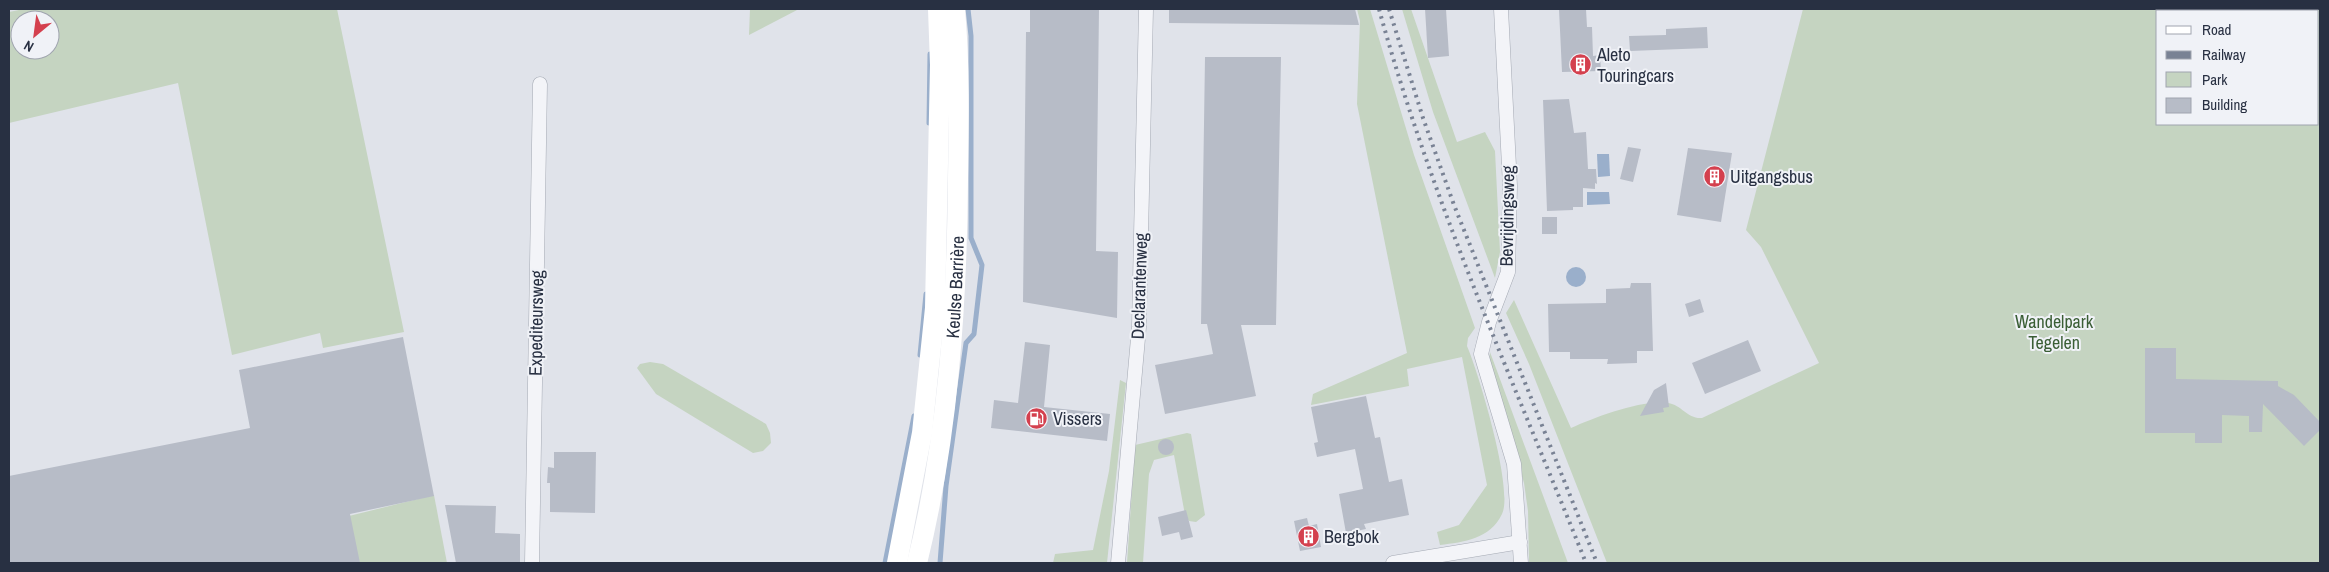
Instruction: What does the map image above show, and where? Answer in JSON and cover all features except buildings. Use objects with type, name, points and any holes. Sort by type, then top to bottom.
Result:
[{"type":"main road","name":"Keulse Barrière","points":[[896,563],[922,433],[935,308],[940,65],[938,9]]},
{"type":"main road","name":"Keulse Barrière","points":[[920,563],[940,453],[958,253],[960,64],[955,9]]},
{"type":"street","name":"Declarantenweg","points":[[1118,563],[1139,327],[1146,9]]},
{"type":"street","name":"Bevrijdingsweg","points":[[1501,9],[1510,186],[1508,272],[1489,322],[1481,354],[1514,464],[1521,563]]},
{"type":"street","name":"Expediteursweg","points":[[532,563],[540,84]]},
{"type":"street","points":[[1393,563],[1520,542]]},
{"type":"green space","points":[[337,9],[404,332],[323,348],[320,333],[232,355],[178,83],[9,123],[9,12],[10,60],[60,60],[60,10],[19,10]]},
{"type":"green space","points":[[750,9],[799,9],[749,35]]},
{"type":"green space","points":[[1357,9],[1370,9],[1414,155],[1475,328],[1468,338],[1467,346],[1494,431],[1503,482],[1504,501],[1502,514],[1491,529],[1476,538],[1458,542],[1440,545],[1437,532],[1459,525],[1487,485],[1462,357],[1407,369],[1409,386],[1311,405],[1313,394],[1407,353],[1357,104],[1360,21]]},
{"type":"green space","points":[[1402,9],[1411,9],[1457,142],[1485,132],[1495,151],[1500,252],[1495,278],[1433,112]]},
{"type":"green space","name":"Wandelpark Tegelen","points":[[1803,9],[2320,9],[2320,563],[1607,563],[1529,364],[1506,313],[1514,300],[1571,428],[1619,410],[1658,402],[1673,404],[1692,416],[1702,418],[1819,363],[1761,247],[1746,230]]},
{"type":"green space","points":[[1490,352],[1568,563],[1529,563],[1528,511],[1524,483],[1489,361]]},
{"type":"green space","points":[[650,362],[663,364],[766,424],[770,433],[771,443],[763,451],[753,453],[656,394],[637,368],[640,364]]},
{"type":"green space","points":[[1120,380],[1126,383],[1107,563],[1053,563],[1055,554],[1093,550],[1109,471]]},
{"type":"green space","points":[[1187,433],[1191,434],[1205,515],[1196,522],[1189,521],[1185,515],[1174,455],[1154,460],[1149,474],[1143,563],[1127,563],[1135,445]]},
{"type":"green space","points":[[434,495],[447,563],[358,563],[349,516]]},
{"type":"water","points":[[1597,154],[1609,154],[1610,176],[1598,177]]},
{"type":"water","points":[[1587,192],[1609,192],[1610,204],[1587,205]]},
{"type":"water","points":[[1576,267],[1583,270],[1586,277],[1583,284],[1576,287],[1569,284],[1566,277],[1569,270]]},
{"type":"waterway","points":[[940,563],[946,486],[966,343],[974,334],[982,265],[971,238],[971,36],[968,9]]},
{"type":"waterway","points":[[929,123],[930,54]]},
{"type":"waterway","points":[[920,355],[926,294]]},
{"type":"waterway","points":[[885,563],[914,416]]},
{"type":"railway","points":[[1379,9],[1400,80],[1448,220],[1586,563]]},
{"type":"railway","points":[[1389,9],[1423,118],[1454,205],[1597,563]]},
{"type":"place","name":"Aleto Touringcars","points":[[1581,64]]},
{"type":"place","name":"Uitgangsbus","points":[[1714,176]]},
{"type":"place","name":"Vissers","points":[[1037,418]]},
{"type":"place","name":"Bergbok","points":[[1308,536]]}]
